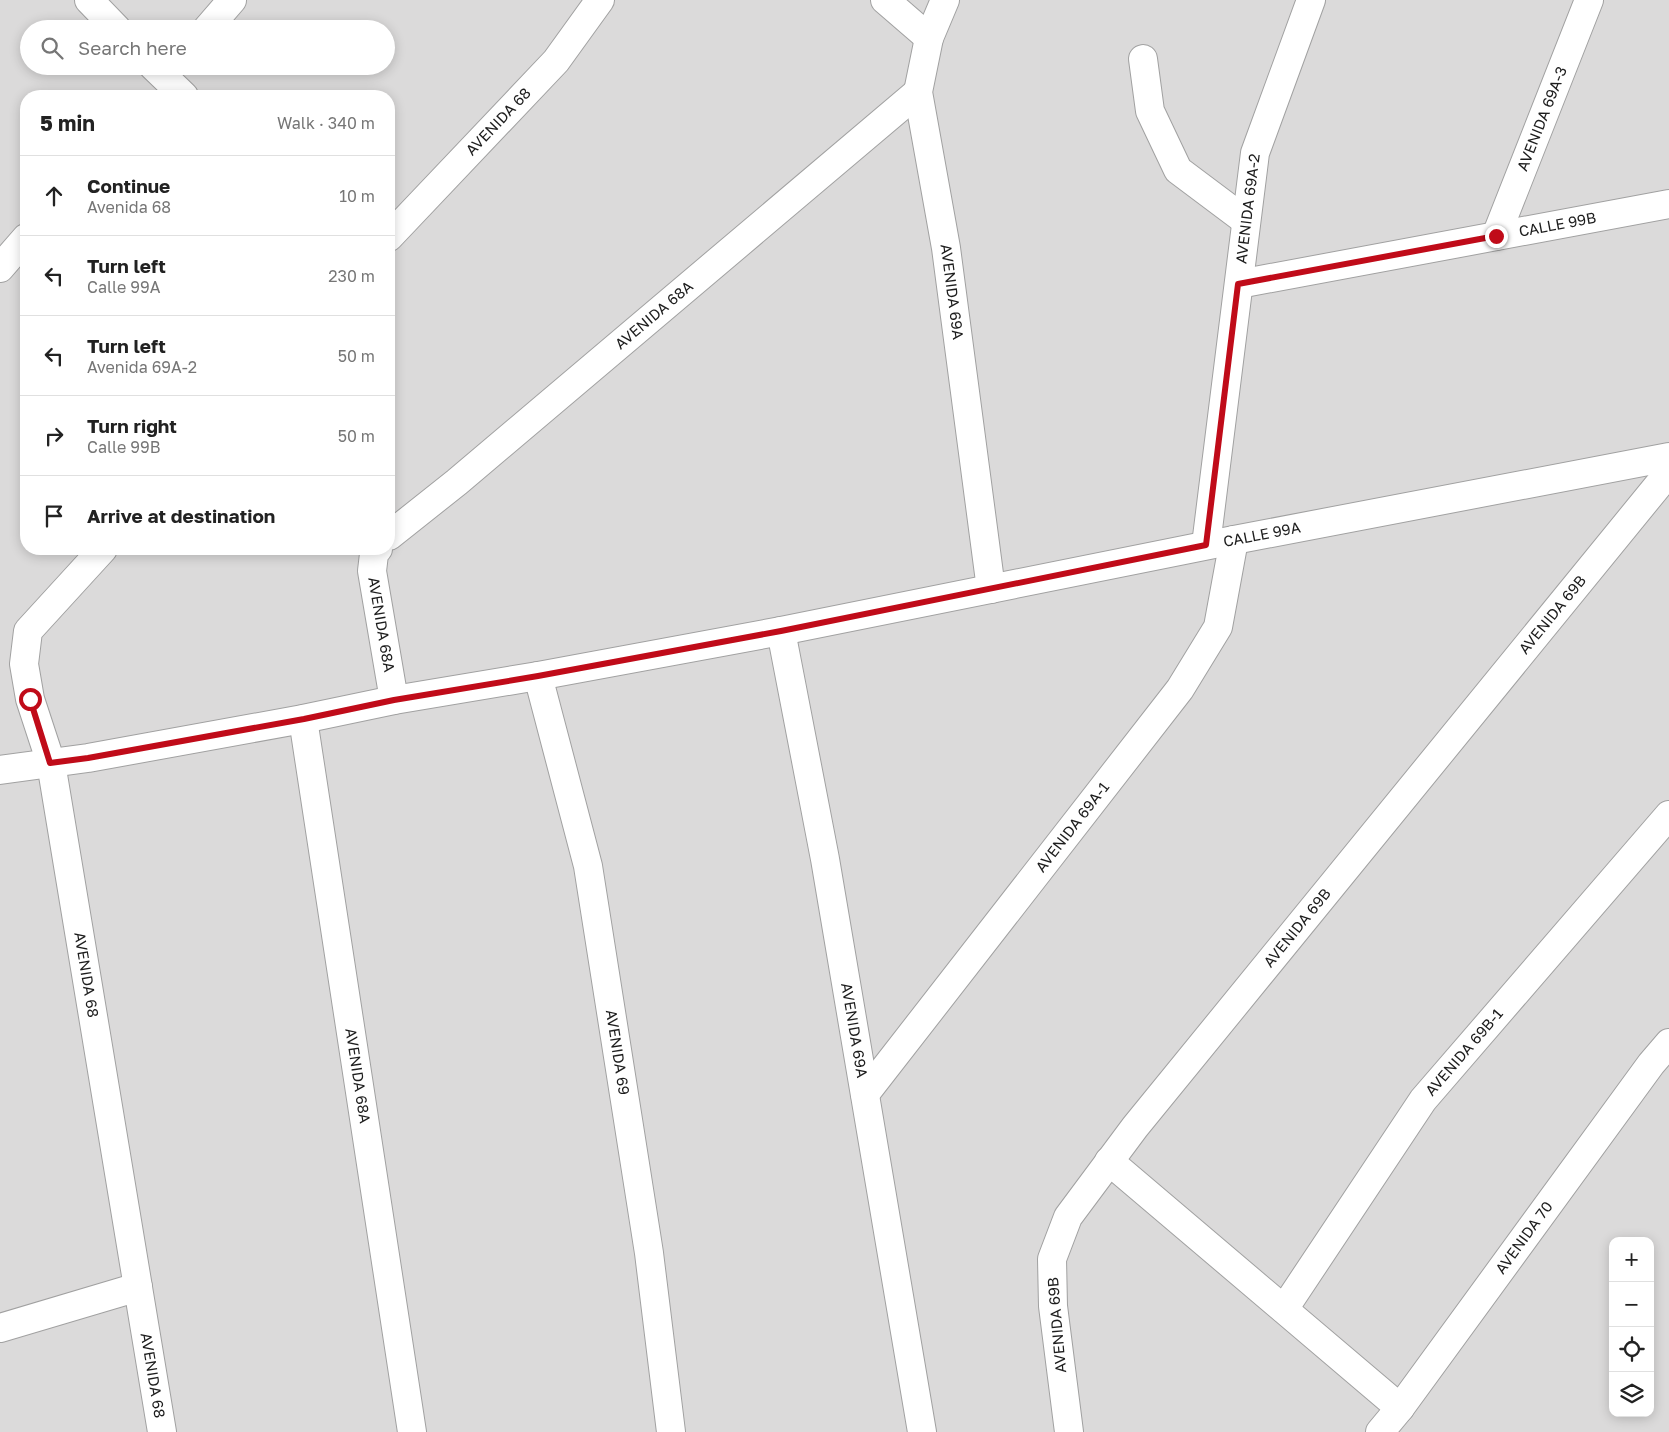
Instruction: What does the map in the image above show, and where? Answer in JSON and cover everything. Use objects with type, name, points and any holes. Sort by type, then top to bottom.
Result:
[{"type":"street","points":[[89,0],[108,20]]},
{"type":"street","points":[[215,20],[232,0]]},
{"type":"street","name":"AVENIDA 68","points":[[395,231],[556,61],[600,0]]},
{"type":"street","points":[[885,0],[929,38]]},
{"type":"street","name":"AVENIDA 69A","points":[[945,0],[929,38],[918,92],[946,248],[991,589]]},
{"type":"street","name":"AVENIDA 69A-2","points":[[1206,545],[1255,153],[1311,0]]},
{"type":"street","name":"AVENIDA 69A-3","points":[[1496,236],[1589,0]]},
{"type":"street","points":[[1143,59],[1150,111],[1178,170],[1246,221]]},
{"type":"street","points":[[160,77],[176,90]]},
{"type":"street","name":"AVENIDA 68A","points":[[395,531],[457,482],[918,92]]},
{"type":"street","name":"CALLE 99B","points":[[1238,284],[1669,204]]},
{"type":"street","points":[[0,268],[20,245]]},
{"type":"street","name":"CALLE 99A","points":[[0,770],[88,758],[304,719],[394,700],[538,676],[781,631],[1206,545],[1669,457]]},
{"type":"street","name":"AVENIDA 69B","points":[[1069,1432],[1053,1306],[1052,1259],[1068,1217],[1135,1126],[1669,472]]},
{"type":"street","name":"AVENIDA 69A-1","points":[[865,1094],[1180,688],[1218,627],[1234,540]]},
{"type":"street","name":"AVENIDA 68","points":[[99,555],[28,632],[24,664],[30,699],[50,763],[162,1432]]},
{"type":"street","name":"AVENIDA 68A","points":[[374,555],[372,571],[394,700]]},
{"type":"street","name":"AVENIDA 69A","points":[[781,631],[825,859],[922,1432]]},
{"type":"street","name":"AVENIDA 69","points":[[538,676],[588,866],[649,1253],[671,1432]]},
{"type":"street","name":"AVENIDA 68A","points":[[304,719],[412,1432]]},
{"type":"street","name":"AVENIDA 69B-1","points":[[1284,1309],[1422,1100],[1669,815]]},
{"type":"street","name":"AVENIDA 70","points":[[1380,1432],[1400,1408],[1645,1072],[1669,1043]]},
{"type":"street","points":[[1109,1161],[1400,1408]]},
{"type":"street","points":[[0,1328],[138,1287]]},
{"type":"shaded area","points":[[0,0],[1669,0],[1669,1432],[0,1432]]},
{"type":"route","points":[[30,699],[50,763],[88,758],[304,719],[394,700],[538,676],[781,631],[1206,545],[1238,284],[1496,236]]}]
